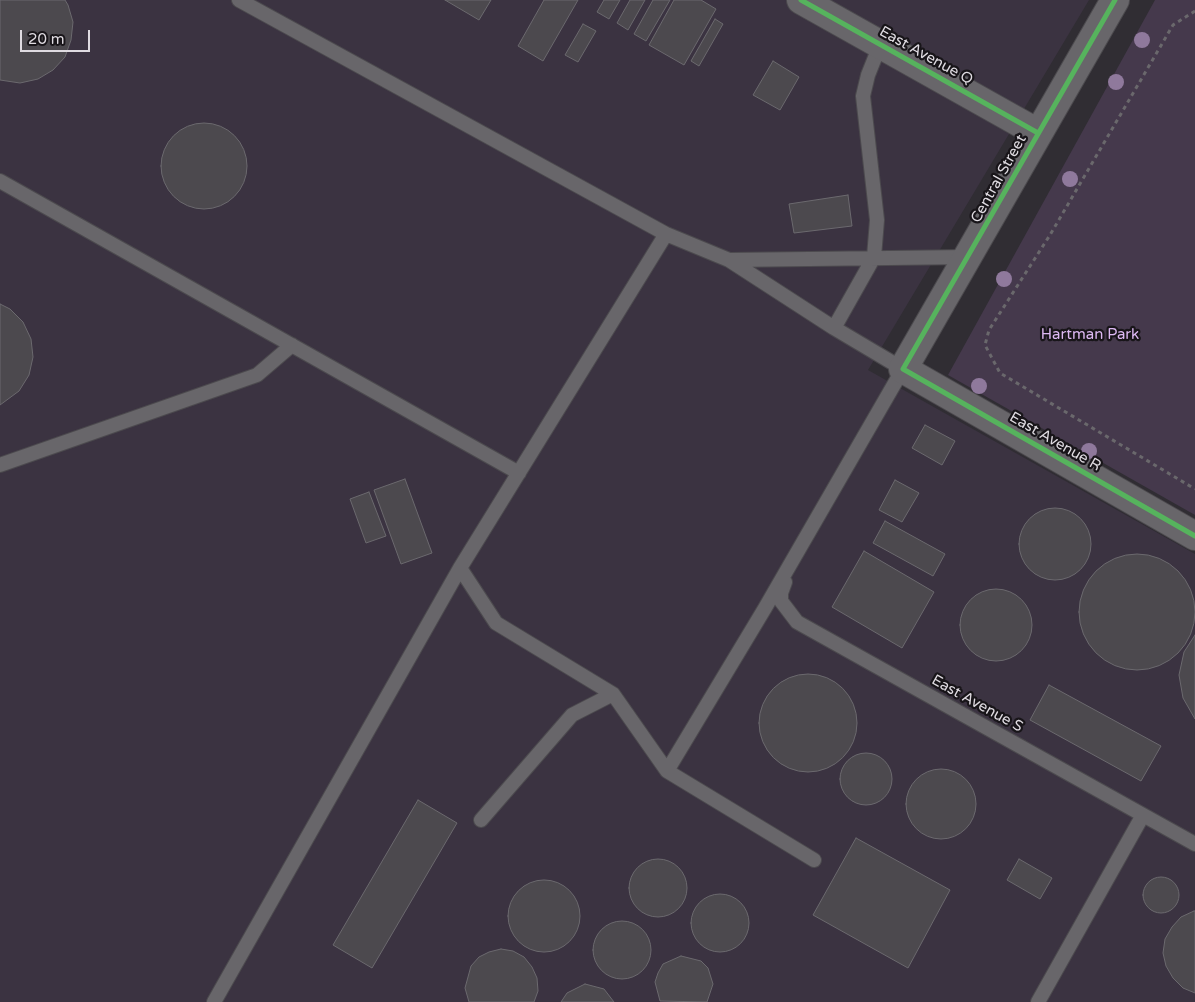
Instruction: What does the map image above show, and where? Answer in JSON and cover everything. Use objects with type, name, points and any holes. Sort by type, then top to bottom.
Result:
[{"type":"street","name":"East Avenue Q","points":[[801,0],[1038,133]]},
{"type":"street","name":"Central Street","points":[[903,369],[1115,0]]},
{"type":"street","name":"East Avenue R","points":[[903,369],[1195,536]]},
{"type":"lane","points":[[238,0],[666,234],[729,260],[834,328],[903,369]]},
{"type":"lane","points":[[834,328],[874,257],[877,220],[863,96],[868,75],[880,45]]},
{"type":"lane","points":[[0,181],[519,473]]},
{"type":"lane","points":[[214,1002],[460,568],[666,234]]},
{"type":"lane","points":[[729,260],[969,257]]},
{"type":"lane","points":[[0,465],[257,375],[292,345]]},
{"type":"lane","name":"Central Street","points":[[788,567],[903,369]]},
{"type":"lane","points":[[667,771],[788,567]]},
{"type":"lane","name":"East Avenue S","points":[[788,567],[780,593],[781,601],[797,622],[1195,844]]},
{"type":"lane","points":[[460,568],[496,623],[613,694],[667,771],[814,860]]},
{"type":"lane","points":[[482,820],[572,715],[613,694]]},
{"type":"lane","points":[[1038,1002],[1143,815]]},
{"type":"path","points":[[1195,11],[1173,25],[1050,235],[989,330],[985,345],[1000,373],[1195,489]]},
{"type":"shaded area","points":[[0,0],[1089,0],[868,370],[1195,554],[1195,1002],[0,1002]]},
{"type":"green space","name":"Hartman Park","points":[[1155,0],[1195,0],[1195,515],[948,375]]},
{"type":"building","points":[[0,0],[65,0],[73,22],[71,40],[65,57],[53,70],[38,79],[20,83],[0,80]]},
{"type":"building","points":[[445,0],[491,0],[479,20]]},
{"type":"building","points":[[544,0],[578,0],[543,61],[518,46]]},
{"type":"building","points":[[604,0],[620,0],[609,19],[597,12]]},
{"type":"building","points":[[630,0],[645,0],[628,30],[617,23]]},
{"type":"building","points":[[653,0],[670,0],[646,41],[634,34]]},
{"type":"building","points":[[674,0],[701,0],[716,9],[684,65],[649,45]]},
{"type":"building","points":[[715,19],[723,24],[699,66],[691,61]]},
{"type":"building","points":[[583,24],[596,31],[578,62],[565,55]]},
{"type":"building","points":[[773,61],[799,77],[780,110],[753,95]]},
{"type":"building","points":[[204,123],[221,126],[235,135],[244,149],[247,166],[244,183],[235,197],[221,206],[204,209],[187,206],[173,197],[164,183],[161,166],[164,149],[173,135],[187,126]]},
{"type":"building","points":[[848,195],[852,226],[794,233],[789,204]]},
{"type":"building","points":[[0,304],[10,309],[23,322],[31,339],[33,357],[29,375],[19,391],[0,405]]},
{"type":"building","points":[[925,425],[955,441],[942,465],[912,448]]},
{"type":"building","points":[[405,479],[432,553],[401,564],[374,490]]},
{"type":"building","points":[[895,480],[919,493],[902,522],[879,510]]},
{"type":"building","points":[[369,492],[386,536],[366,543],[350,499]]},
{"type":"building","points":[[1055,508],[1075,514],[1085,524],[1091,544],[1085,564],[1075,574],[1055,580],[1035,574],[1025,564],[1019,544],[1025,524],[1035,514]]},
{"type":"building","points":[[885,521],[945,554],[933,576],[873,543]]},
{"type":"building","points":[[864,551],[934,592],[902,648],[832,607]]},
{"type":"building","points":[[1137,554],[1159,559],[1178,571],[1190,590],[1195,612],[1190,634],[1178,653],[1159,665],[1137,670],[1115,665],[1096,653],[1084,634],[1079,612],[1084,590],[1096,571],[1115,559]]},
{"type":"building","points":[[996,589],[1016,595],[1026,605],[1032,625],[1026,645],[1016,655],[996,661],[976,655],[966,645],[960,625],[966,605],[976,595]]},
{"type":"building","points":[[1195,635],[1195,719],[1183,698],[1179,675],[1184,652]]},
{"type":"building","points":[[808,674],[827,678],[842,689],[853,704],[857,723],[853,742],[842,757],[827,768],[808,772],[789,768],[774,757],[763,742],[759,723],[763,704],[774,689],[789,678]]},
{"type":"building","points":[[1049,685],[1161,746],[1141,781],[1030,720]]},
{"type":"building","points":[[866,753],[876,755],[884,761],[890,769],[892,779],[890,789],[884,797],[876,803],[866,805],[856,803],[848,797],[842,789],[840,779],[842,769],[848,761],[856,755]]},
{"type":"building","points":[[941,769],[954,772],[966,779],[973,791],[976,804],[973,817],[966,829],[954,836],[941,839],[928,836],[916,829],[909,817],[906,804],[909,791],[916,779],[928,772]]},
{"type":"building","points":[[418,800],[457,823],[372,968],[333,945]]},
{"type":"building","points":[[856,838],[950,890],[908,968],[813,915]]},
{"type":"building","points":[[658,859],[669,861],[682,872],[687,888],[685,899],[674,912],[658,917],[647,915],[634,904],[629,888],[631,877],[642,864]]},
{"type":"building","points":[[1019,859],[1052,878],[1040,899],[1007,880]]},
{"type":"building","points":[[1161,877],[1168,878],[1174,882],[1178,888],[1178,902],[1174,908],[1168,912],[1161,913],[1154,912],[1148,908],[1144,902],[1143,895],[1144,888],[1148,882],[1154,878]]},
{"type":"building","points":[[537,880],[551,880],[570,890],[580,909],[580,923],[570,942],[551,952],[537,952],[518,942],[508,923],[508,909],[518,890]]},
{"type":"building","points":[[720,894],[731,896],[744,907],[749,923],[747,934],[736,947],[720,952],[709,950],[696,939],[691,923],[693,912],[704,899]]},
{"type":"building","points":[[1194,911],[1195,993],[1183,988],[1173,978],[1166,966],[1163,953],[1165,939],[1172,927],[1181,917]]},
{"type":"building","points":[[622,921],[633,923],[646,934],[651,950],[649,961],[638,974],[622,979],[611,977],[598,966],[593,950],[595,939],[606,926]]},
{"type":"building","points":[[501,949],[513,951],[524,957],[532,967],[537,978],[538,991],[534,1002],[469,1002],[465,988],[471,966],[479,957]]},
{"type":"building","points":[[681,956],[701,961],[708,968],[713,984],[707,1002],[660,1001],[655,982],[658,973],[663,964]]},
{"type":"building","points":[[585,984],[604,989],[614,1002],[561,1002],[567,993]]},
{"type":"cycle path","points":[[801,0],[1038,133]]},
{"type":"cycle path","points":[[1115,0],[903,369],[1195,536]]}]
